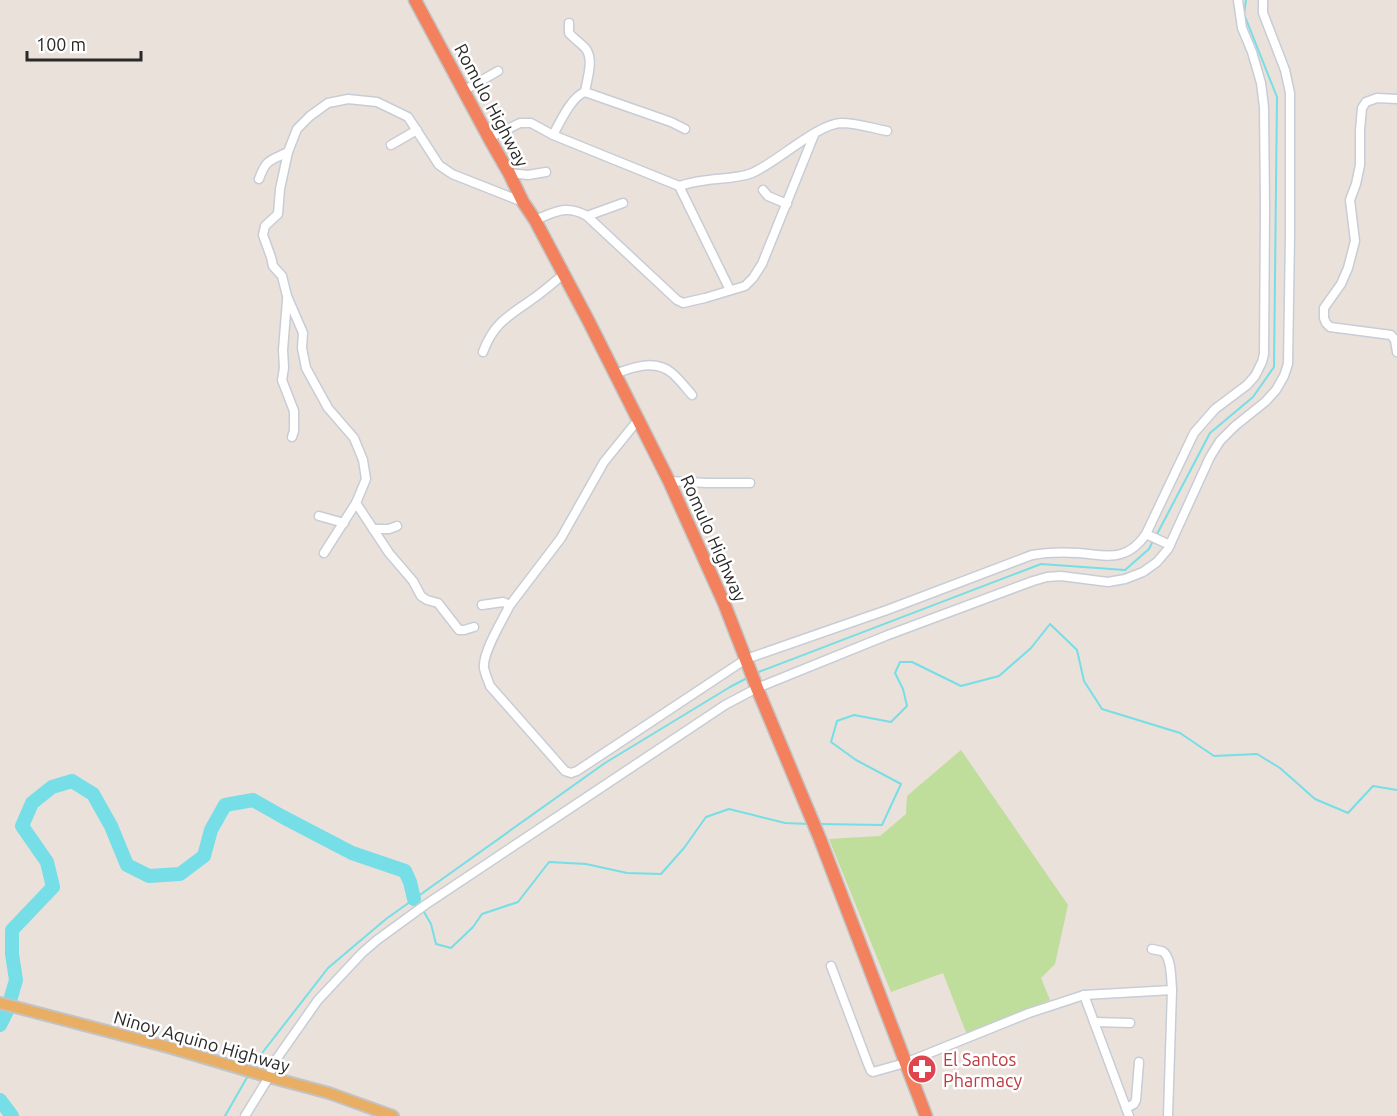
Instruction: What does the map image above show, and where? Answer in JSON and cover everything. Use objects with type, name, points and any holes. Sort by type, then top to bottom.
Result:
[{"type":"highway","name":"Romulo Highway","points":[[415,0],[564,274],[669,481],[724,603],[820,839],[926,1116]]},
{"type":"main road","name":"Ninoy Aquino Highway","points":[[0,1003],[329,1093],[393,1116]]},
{"type":"street","points":[[638,420],[604,462],[561,538],[510,605],[486,654],[484,666],[490,686],[565,771],[571,773],[747,661],[1032,555],[1046,552],[1108,556],[1120,555],[1130,550],[1148,535],[1194,433],[1215,409],[1247,385],[1255,376],[1264,354],[1266,208],[1264,107],[1261,83],[1242,28],[1238,0]]},
{"type":"street","points":[[244,1116],[273,1064],[318,1000],[377,940],[425,905],[725,705],[757,687],[888,635],[1047,577],[1061,576],[1108,582],[1143,572],[1157,562],[1220,441],[1276,390],[1288,364],[1290,93],[1285,70],[1263,12],[1263,0]]},
{"type":"street","points":[[569,23],[569,33],[589,53],[585,92]]},
{"type":"street","points":[[464,91],[498,71]]},
{"type":"street","points":[[553,135],[577,96],[585,92],[685,129]]},
{"type":"street","points":[[1397,99],[1377,98],[1366,102],[1362,108],[1360,165],[1350,200],[1355,241],[1341,284],[1326,303],[1323,314],[1330,327],[1391,335],[1395,340],[1397,352]]},
{"type":"street","points":[[324,554],[344,524],[366,479],[363,460],[354,438],[328,408],[306,368],[302,348],[303,333],[287,296],[282,276],[273,266],[272,257],[263,235],[265,226],[278,214],[280,189],[288,152],[297,129],[310,116],[328,104],[348,99],[377,102],[408,117],[439,165],[452,174],[523,202]]},
{"type":"street","points":[[489,138],[520,123],[531,123],[553,135],[679,186],[750,174],[771,163],[814,134],[839,123],[887,131]]},
{"type":"street","points":[[391,145],[417,130]]},
{"type":"street","points":[[535,220],[560,210],[581,212],[682,303],[745,286],[762,264],[814,134]]},
{"type":"street","points":[[259,179],[267,162],[288,152]]},
{"type":"street","points":[[509,173],[528,175],[546,172]]},
{"type":"street","points":[[679,186],[730,290]]},
{"type":"street","points":[[763,190],[768,196],[787,204]]},
{"type":"street","points":[[588,216],[623,204]]},
{"type":"street","points":[[483,352],[488,337],[504,319],[535,298],[564,274]]},
{"type":"street","points":[[287,296],[282,380],[294,411],[292,437]]},
{"type":"street","points":[[615,374],[638,365],[665,368],[672,372],[692,395]]},
{"type":"street","points":[[669,481],[750,483]]},
{"type":"street","points":[[356,502],[389,553],[407,573],[421,596],[438,603],[459,630],[474,627]]},
{"type":"street","points":[[319,516],[344,524]]},
{"type":"street","points":[[373,529],[389,529],[397,526]]},
{"type":"street","points":[[1148,535],[1167,544]]},
{"type":"street","points":[[482,605],[503,602],[510,605]]},
{"type":"street","points":[[1152,949],[1165,953],[1171,969],[1168,1116]]},
{"type":"street","points":[[831,966],[871,1071],[875,1072],[905,1063],[1029,1013],[1084,995],[1172,990]]},
{"type":"street","points":[[1084,995],[1127,1112],[1136,1100],[1139,1062]]},
{"type":"street","points":[[1094,1022],[1130,1023]]},
{"type":"green space","points":[[961,750],[1068,905],[1055,964],[1041,978],[1050,1000],[967,1035],[943,973],[891,992],[829,839],[880,836],[906,814],[907,796]]},
{"type":"waterway","points":[[1156,536],[1210,433],[1253,397],[1274,367],[1277,97],[1244,14],[1246,0]]},
{"type":"waterway","points":[[756,673],[1041,564],[1125,570],[1149,549],[1153,541]]},
{"type":"waterway","points":[[818,824],[882,825],[901,784],[856,760],[831,742],[837,721],[854,715],[891,722],[907,706],[903,689],[895,673],[900,662],[912,662],[961,686],[999,676],[1031,648],[1050,624],[1077,650],[1084,681],[1102,709],[1180,733],[1214,756],[1257,754],[1280,768],[1315,799],[1348,813],[1373,786],[1397,790]]},
{"type":"waterway","points":[[252,1069],[328,968],[386,919],[605,763],[749,677]]},
{"type":"waterway","points":[[0,1025],[7,1011],[16,980],[12,954],[12,930],[53,887],[47,862],[22,826],[32,803],[52,787],[72,781],[93,794],[111,826],[127,865],[149,876],[180,874],[204,856],[211,830],[225,805],[253,800],[352,853],[405,871],[414,899]]},
{"type":"waterway","points":[[424,912],[431,924],[436,944],[451,948],[473,927],[482,914],[518,902],[549,862],[586,864],[627,873],[661,874],[684,848],[706,817],[729,809],[785,823],[809,824]]},
{"type":"waterway","points":[[225,1116],[249,1074]]},
{"type":"waterway","points":[[0,1100],[12,1116]]},
{"type":"place","name":"El Santos Pharmacy","points":[[922,1069]]}]
